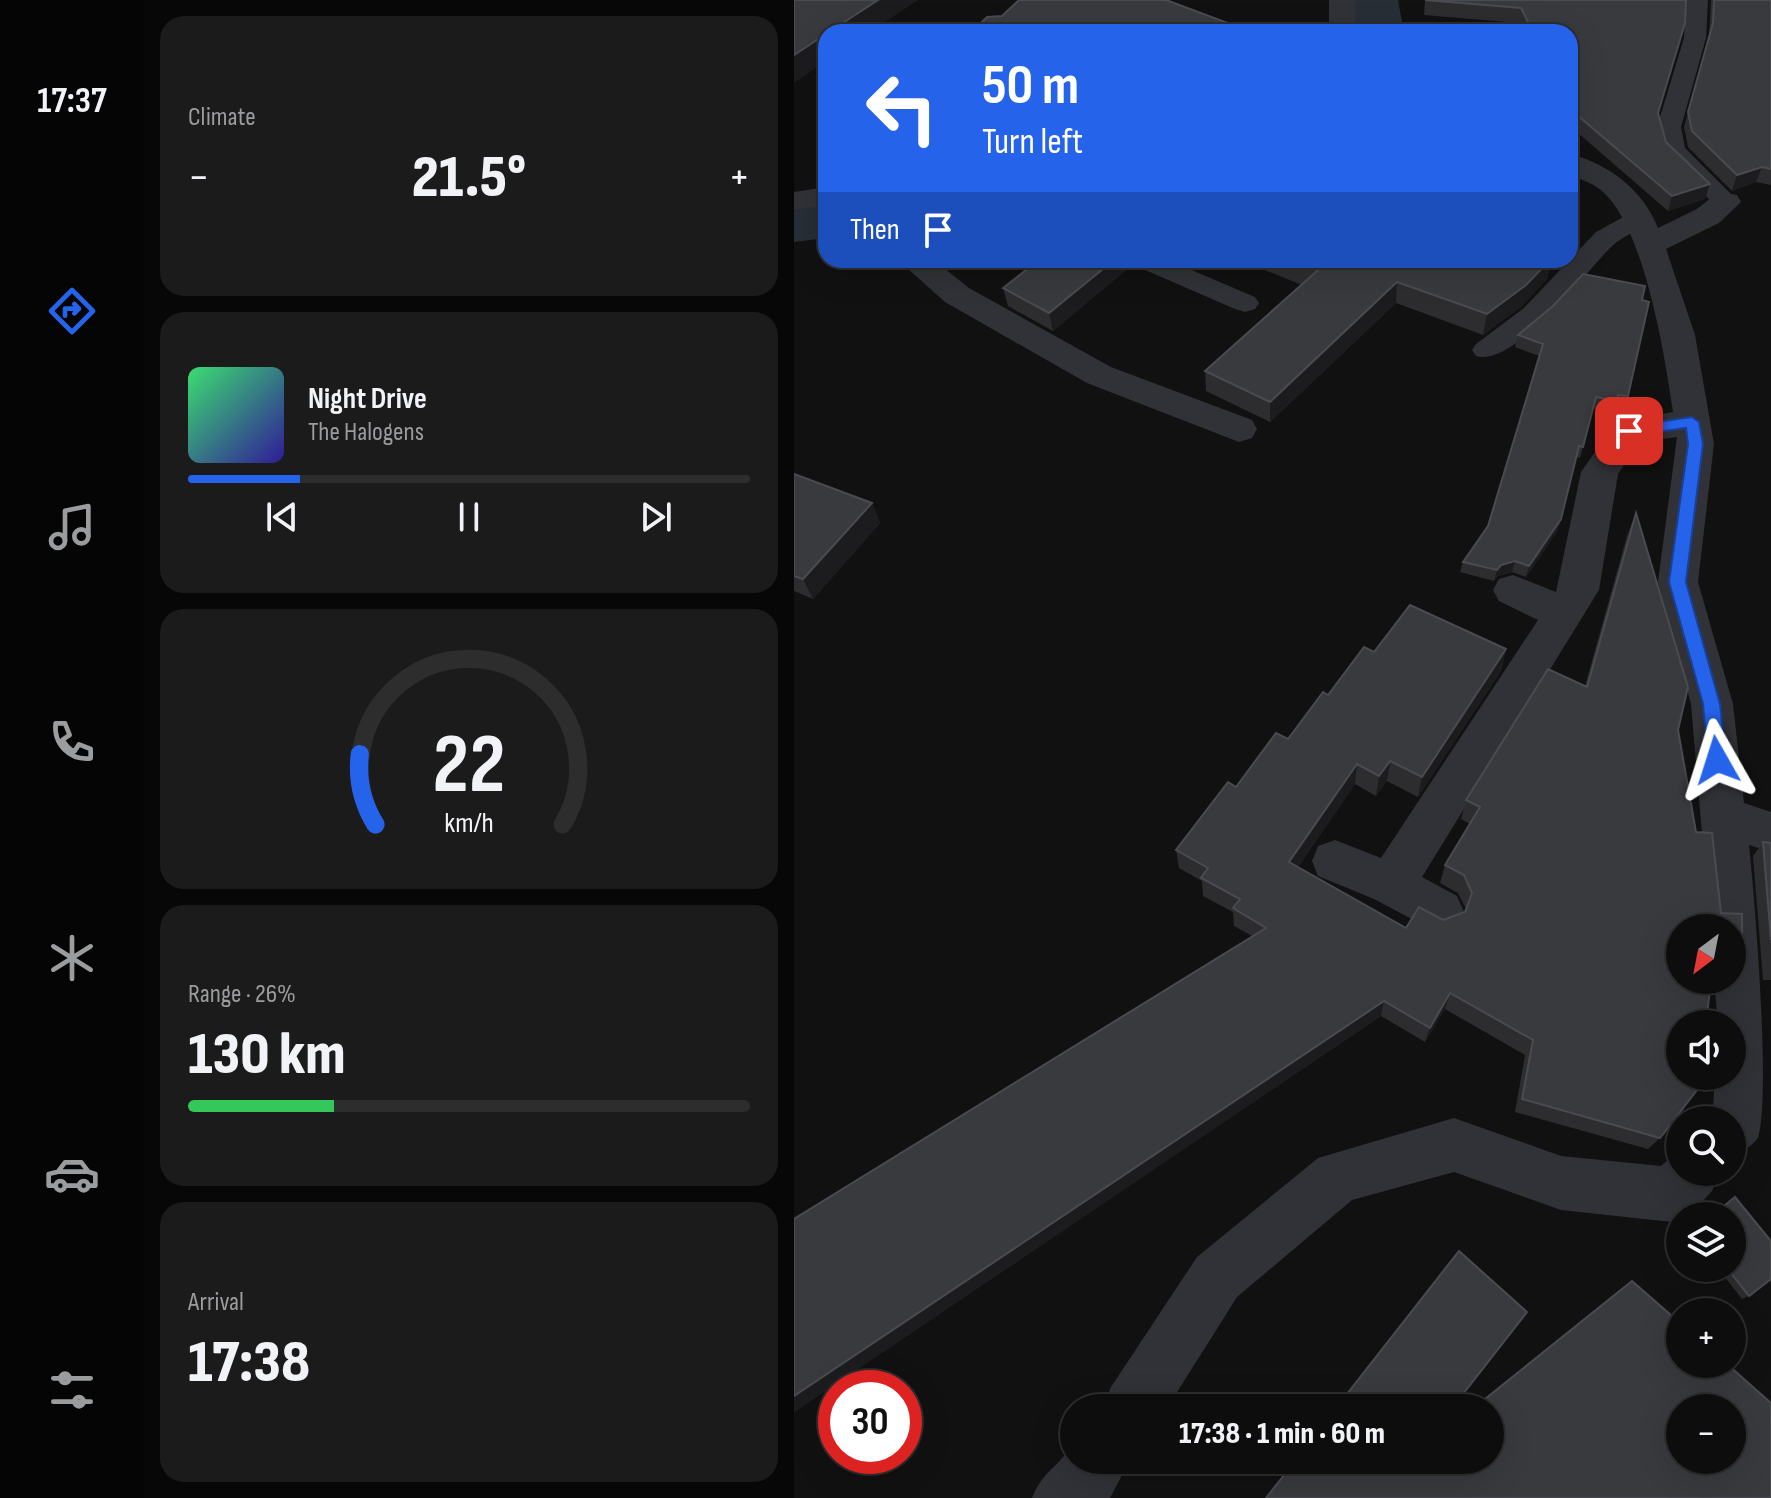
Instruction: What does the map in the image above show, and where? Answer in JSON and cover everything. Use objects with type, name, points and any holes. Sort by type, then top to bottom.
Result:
[{"type":"street","points":[[1342,0],[1342,24]]},
{"type":"street","points":[[1578,167],[1610,182],[1643,231],[1678,335],[1696,444],[1678,582],[1712,704],[1723,816],[1757,1018],[1741,1106]]},
{"type":"street","points":[[794,201],[818,197]]},
{"type":"street","points":[[1643,231],[1708,216],[1726,202]]},
{"type":"street","points":[[924,268],[957,295],[1099,375],[1239,429]]},
{"type":"street","points":[[1391,884],[1579,590],[1600,472],[1629,431],[1692,422]]},
{"type":"street","points":[[1513,590],[1564,614]]},
{"type":"street","points":[[1723,816],[1771,832]]},
{"type":"street","points":[[1335,861],[1391,884],[1440,912]]},
{"type":"street","points":[[1141,1394],[1217,1277],[1337,1177],[1454,1145],[1561,1183],[1672,1195],[1680,1186]]},
{"type":"lane","points":[[1697,0],[1695,38],[1669,127],[1673,150],[1726,202]]},
{"type":"lane","points":[[1578,267],[1605,238],[1643,231]]},
{"type":"lane","points":[[1164,268],[1245,303]]},
{"type":"lane","points":[[1486,350],[1534,314],[1577,268]]},
{"type":"building","points":[[794,0],[878,0],[841,24],[818,24],[818,39],[794,55]]},
{"type":"building","points":[[1019,0],[1166,0],[1231,24],[980,24],[987,17],[1002,16]]},
{"type":"building","points":[[1425,0],[1686,0],[1685,23],[1658,113],[1666,142],[1710,184],[1672,196],[1578,116],[1578,24],[1529,24],[1521,8]]},
{"type":"building","points":[[1714,0],[1771,0],[1771,169],[1762,167],[1737,175],[1692,131],[1688,112],[1713,23]]},
{"type":"building","points":[[1029,268],[1104,268],[1049,313],[1003,288]]},
{"type":"building","points":[[1313,268],[1542,268],[1526,285],[1487,314],[1397,282],[1270,402],[1205,371],[1318,270]]},
{"type":"building","points":[[1583,274],[1645,286],[1642,300],[1649,302],[1628,396],[1618,395],[1617,401],[1596,397],[1583,447],[1579,446],[1561,519],[1529,566],[1515,561],[1501,565],[1497,570],[1463,562],[1488,526],[1543,344],[1518,335],[1553,306]]},
{"type":"building","points":[[794,474],[872,503],[803,579],[794,576]]},
{"type":"building","points":[[1636,513],[1688,687],[1678,730],[1696,832],[1712,833],[1721,913],[1742,914],[1666,914],[1666,994],[1709,994],[1708,1010],[1666,1010],[1666,1090],[1697,1090],[1685,1106],[1666,1106],[1666,1130],[1660,1138],[1522,1099],[1533,1040],[1450,993],[1430,1028],[1384,1001],[833,1370],[818,1370],[818,1380],[794,1396],[794,1219],[1266,928],[1233,908],[1240,899],[1201,878],[1208,868],[1176,850],[1228,782],[1236,787],[1276,733],[1288,739],[1323,692],[1328,695],[1364,647],[1374,652],[1410,605],[1506,649],[1422,777],[1390,761],[1379,776],[1357,764],[1289,862],[1406,928],[1419,907],[1443,920],[1465,912],[1472,893],[1464,875],[1445,865],[1480,807],[1466,800],[1548,669],[1587,687]]},
{"type":"building","points":[[1763,842],[1771,843],[1771,940]]},
{"type":"building","points":[[1746,1210],[1771,1241],[1771,1279],[1749,1296],[1738,1282],[1746,1282]]},
{"type":"building","points":[[1459,1251],[1527,1312],[1463,1394],[1347,1394]]},
{"type":"building","points":[[1632,1281],[1666,1311],[1666,1378],[1743,1378],[1771,1403],[1771,1498],[1266,1498],[1285,1474],[1504,1474],[1504,1394],[1491,1394]]},
{"type":"waterway","points":[[1366,0],[1370,24]]},
{"type":"waterway","points":[[794,219],[818,216]]},
{"type":"route","points":[[1629,431],[1692,422],[1696,444],[1678,582],[1712,704],[1717,760]]}]
